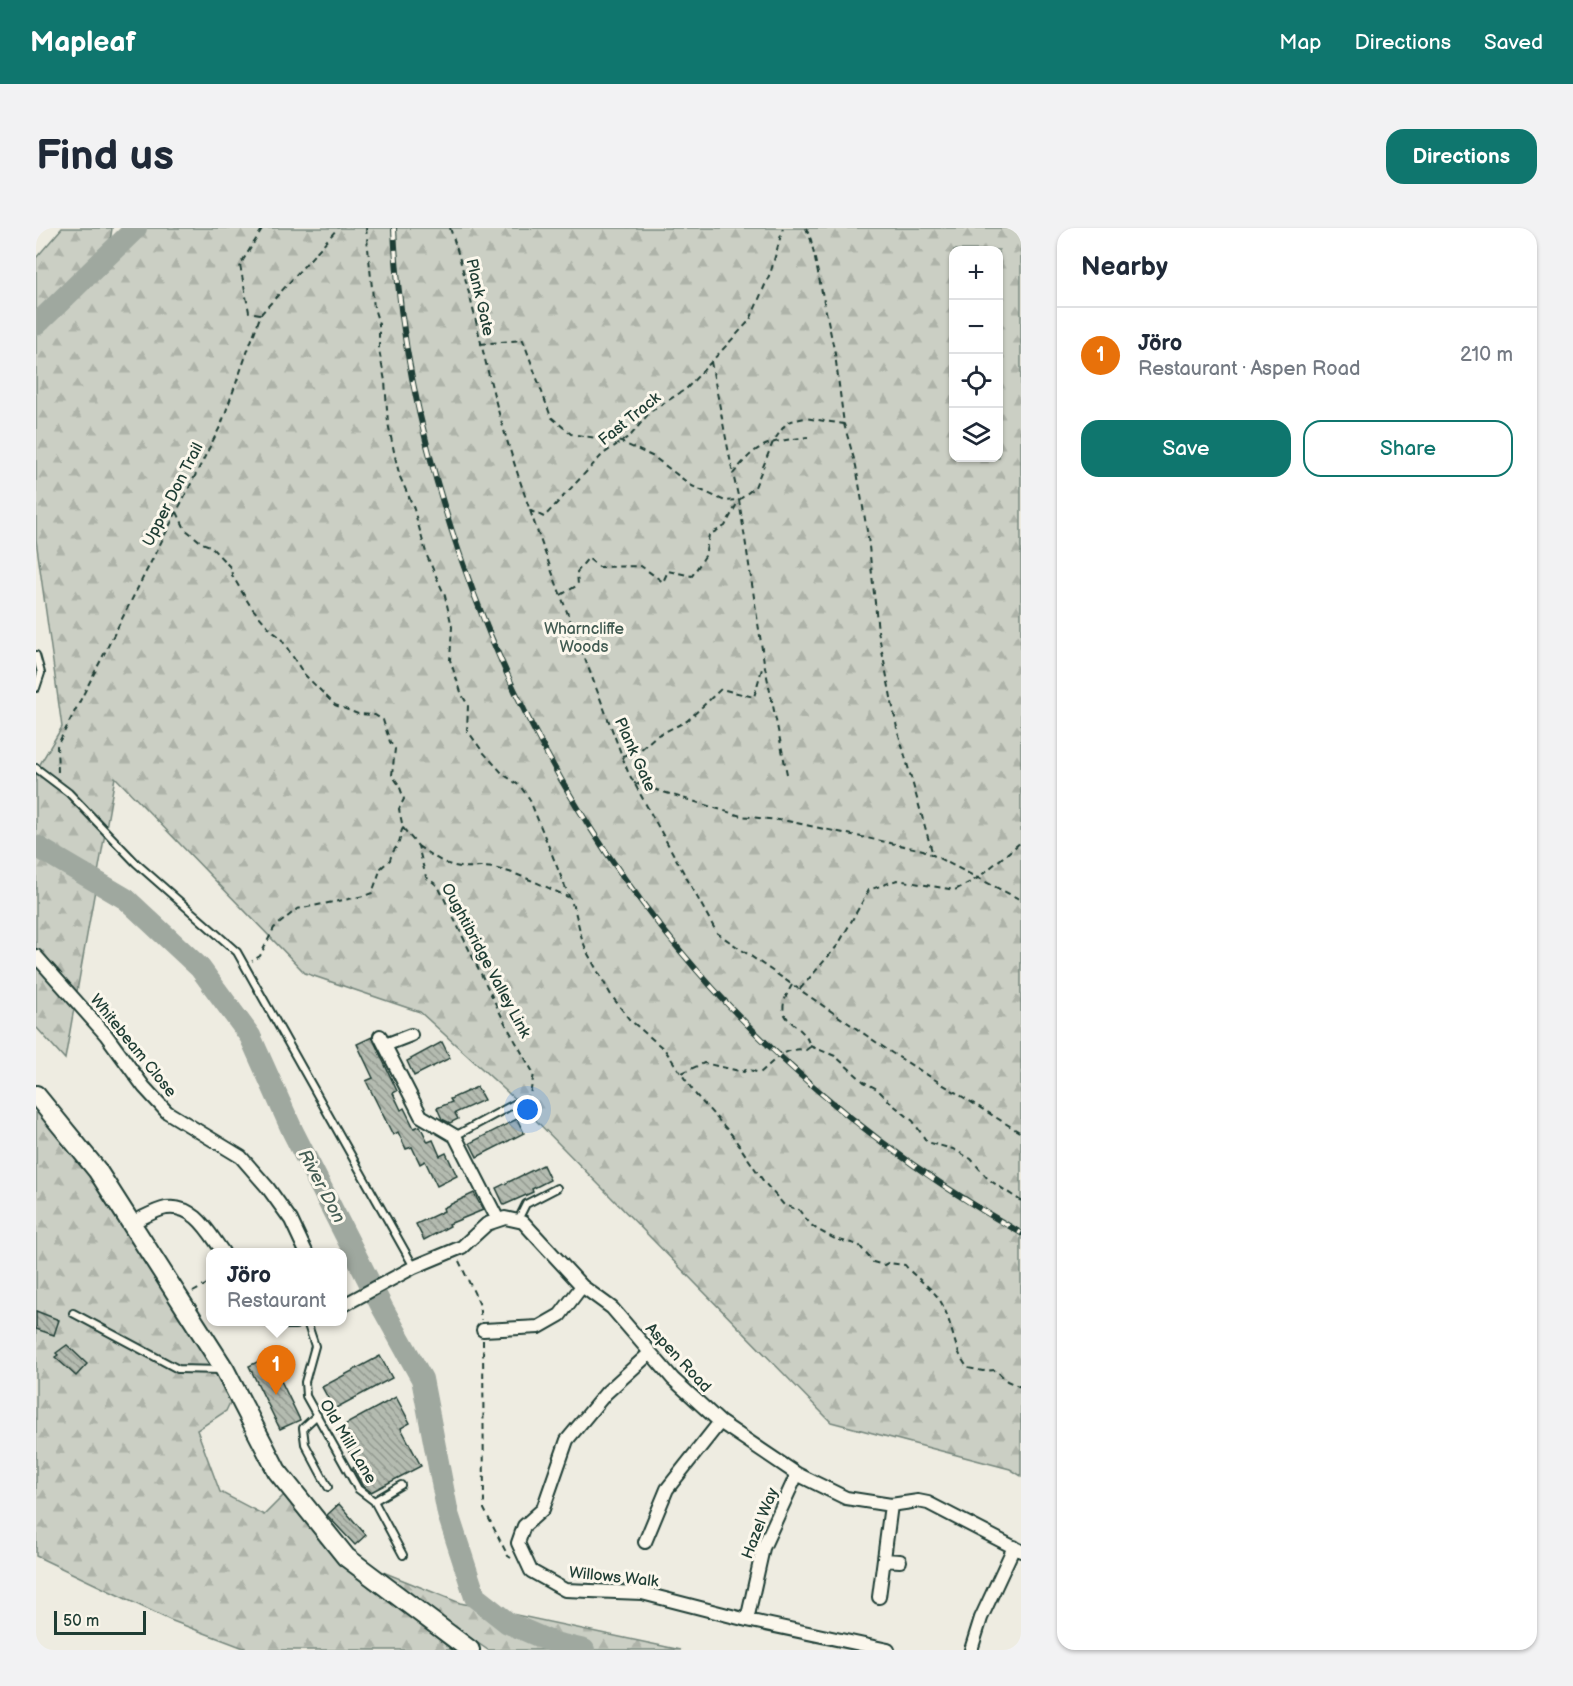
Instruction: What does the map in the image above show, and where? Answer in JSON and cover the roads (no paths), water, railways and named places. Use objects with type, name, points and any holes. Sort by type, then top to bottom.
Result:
[{"type":"main road","points":[[36,1095],[97,1170],[180,1299],[225,1370],[277,1471],[346,1557],[470,1650]]},
{"type":"street","name":"Whitebeam Close","points":[[36,956],[106,1035],[144,1087],[167,1112],[248,1164],[291,1220],[304,1248]]},
{"type":"street","points":[[411,1035],[383,1041],[421,1116],[455,1136],[498,1220]]},
{"type":"street","points":[[131,1223],[166,1208],[187,1211],[202,1222],[220,1248]]},
{"type":"street","points":[[347,1304],[410,1269],[462,1247],[487,1224],[505,1218],[518,1221]]},
{"type":"street","name":"Aspen Road","points":[[518,1221],[523,1222],[533,1232],[582,1286],[612,1308],[673,1379],[720,1422],[797,1474],[846,1498],[891,1505],[918,1501],[928,1503],[1017,1549]]},
{"type":"street","points":[[483,1330],[539,1327],[560,1315],[582,1286]]},
{"type":"street","name":"Willows Walk","points":[[650,1353],[606,1393],[567,1440],[543,1509],[524,1526],[518,1543],[531,1571],[565,1590],[642,1593],[747,1620],[888,1650]]},
{"type":"street","points":[[645,1542],[667,1489],[720,1422]]},
{"type":"street","name":"Hazel Way","points":[[747,1620],[763,1548],[797,1474]]},
{"type":"street","points":[[879,1597],[891,1505]]},
{"type":"street","points":[[971,1650],[981,1618],[1017,1549]]},
{"type":"street","points":[[885,1560],[900,1561]]},
{"type":"lane","points":[[36,655],[41,673],[36,688]]},
{"type":"lane","points":[[36,768],[58,787],[69,793],[136,863],[237,952],[410,1269]]},
{"type":"lane","points":[[455,1136],[518,1102]]},
{"type":"lane","points":[[518,1221],[526,1204],[557,1188]]},
{"type":"lane","points":[[73,1313],[177,1369],[225,1370]]},
{"type":"lane","name":"Old Mill Lane","points":[[308,1326],[315,1346],[305,1382],[306,1396],[358,1489],[375,1501],[403,1555]]},
{"type":"lane","points":[[317,1415],[303,1428],[305,1444],[328,1487]]},
{"type":"lane","name":"Old Mill Lane","points":[[375,1501],[401,1485]]},
{"type":"waterway","name":"River Don","points":[[36,325],[136,228]]},
{"type":"waterway","name":"River Don","points":[[36,846],[126,899],[200,968],[250,1036],[293,1132],[382,1307],[422,1379],[448,1514],[475,1597],[508,1623],[554,1643],[584,1650]]},
{"type":"railway","points":[[394,228],[408,356],[436,480],[462,561],[504,667],[554,767],[613,861],[679,949],[753,1030],[835,1105],[924,1172],[1021,1233]]},
{"type":"place","name":"Jöro","points":[[276,1395]]},
{"type":"park label","name":"Wharncliffe Woods","points":[[584,637]]}]
